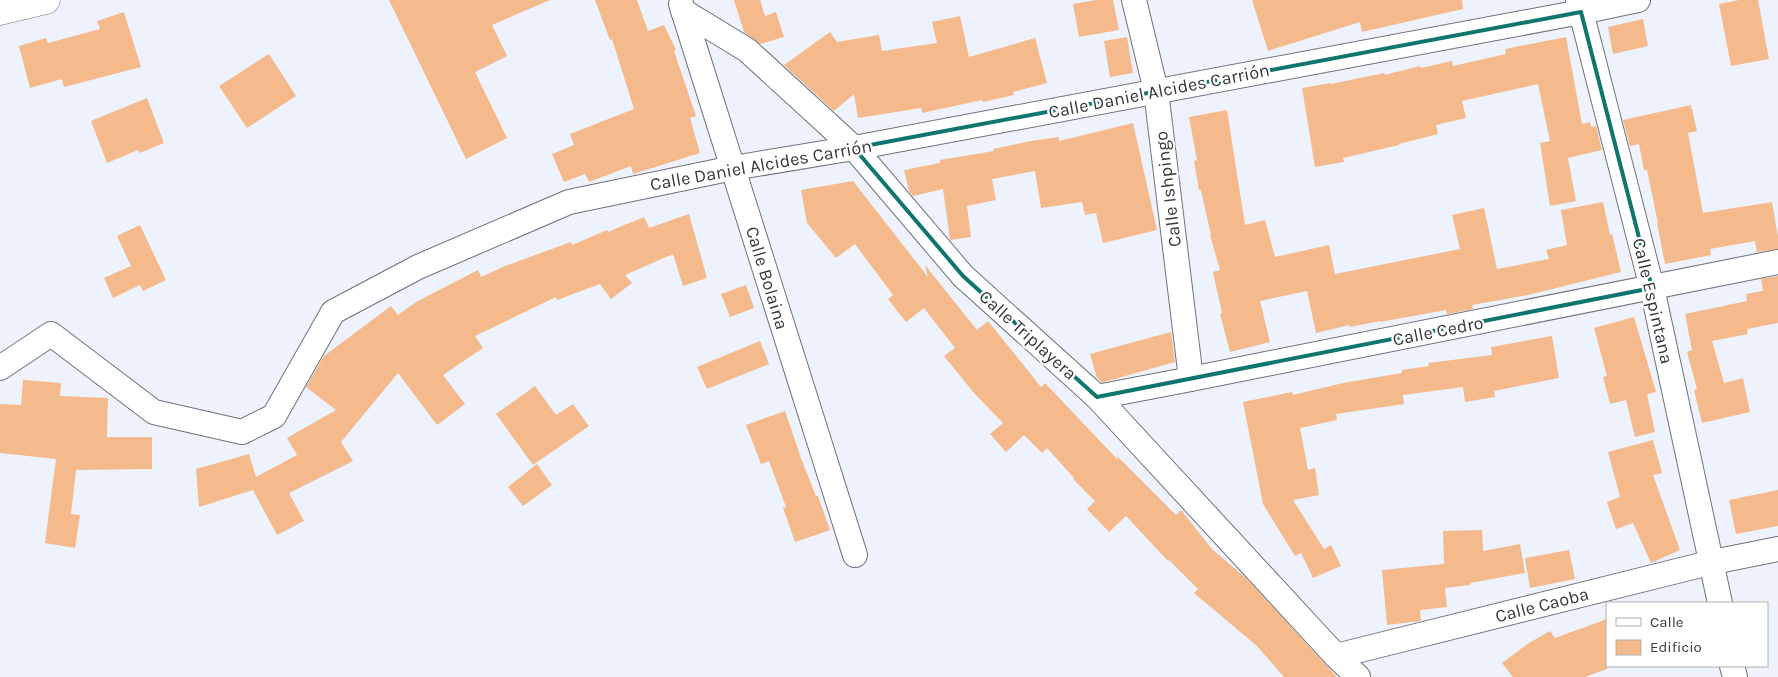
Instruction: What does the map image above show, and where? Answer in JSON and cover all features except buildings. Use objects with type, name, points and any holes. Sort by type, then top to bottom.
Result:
[{"type":"street","name":"Calle Ishpingo","points":[[1134,0],[1156,91],[1191,380]]},
{"type":"street","name":"Calle Daniel Alcides Carrión","points":[[0,368],[51,334],[154,412],[242,432],[274,416],[333,312],[418,266],[569,202],[733,168],[854,148],[1156,91],[1580,6],[1638,0]]},
{"type":"street","name":"Calle Triplayera","points":[[682,6],[747,50],[854,148],[963,276],[1097,396],[1336,656],[1358,677]]},
{"type":"street","name":"Calle Bolaina","points":[[682,6],[855,556]]},
{"type":"street","name":"Calle Espintana","points":[[1580,6],[1652,288],[1720,602]]},
{"type":"street","name":"Calle Cedro","points":[[1097,396],[1191,380],[1778,262]]},
{"type":"street","name":"Calle Caoba","points":[[1336,656],[1712,562],[1778,549]]},
{"type":"highlighted area","points":[[1581,12],[1652,288],[1097,397],[963,276],[854,148]]}]
